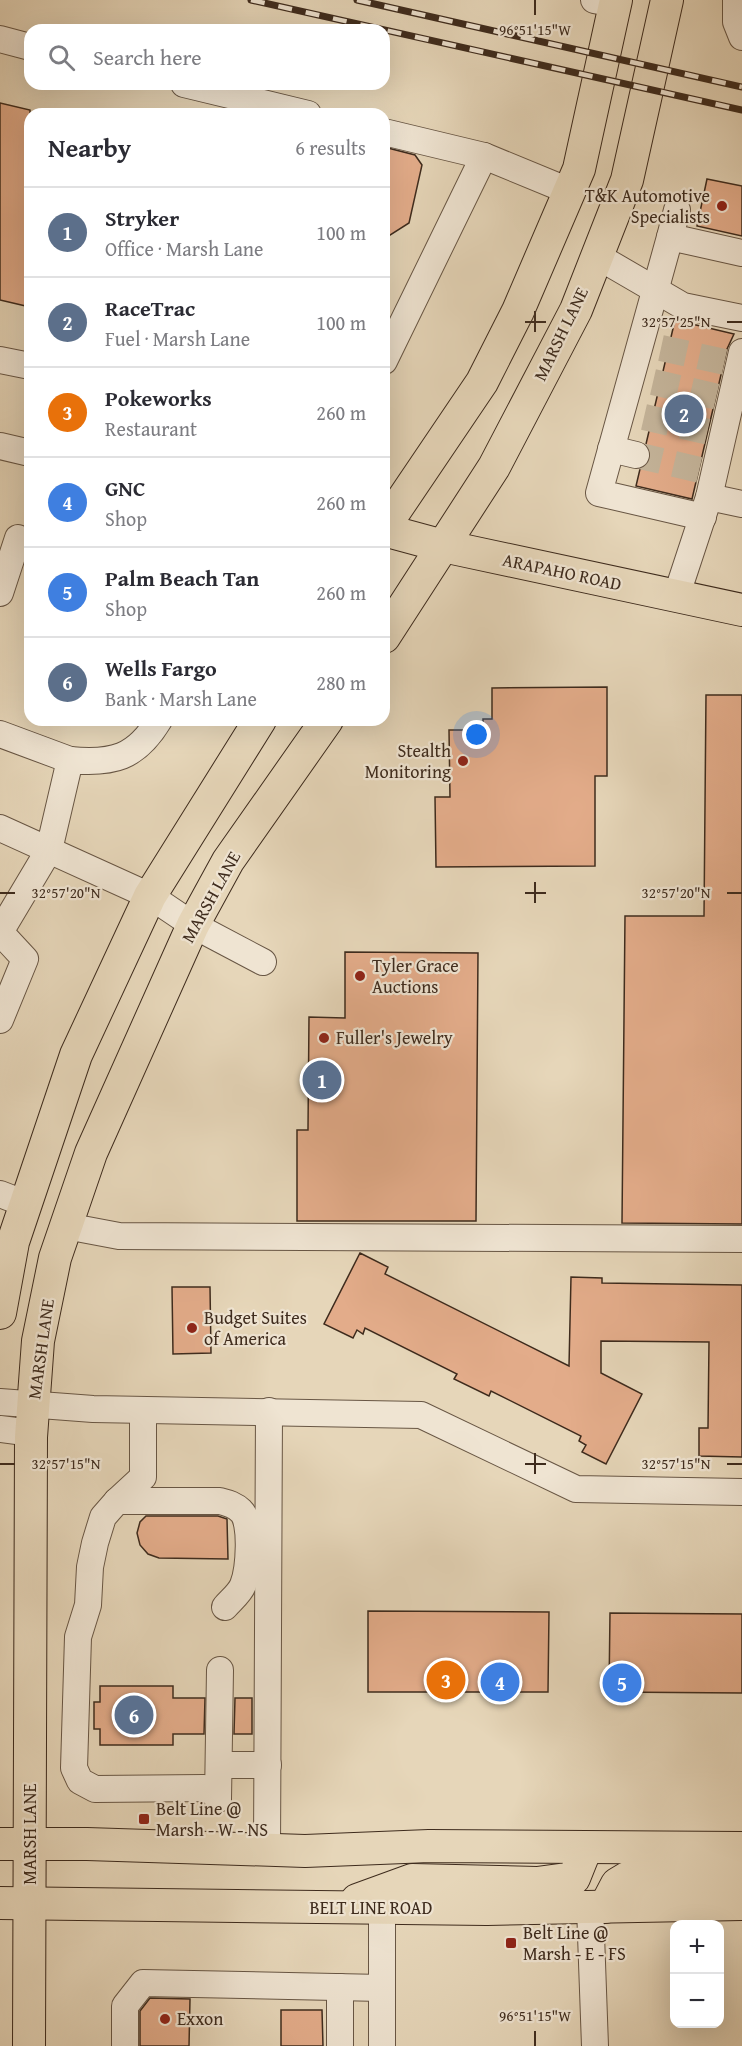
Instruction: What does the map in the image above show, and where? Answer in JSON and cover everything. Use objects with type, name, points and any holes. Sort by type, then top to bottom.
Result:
[{"type":"main road","name":"MARSH LANE","points":[[390,628],[494,467],[576,310],[627,180],[667,0]]},
{"type":"main road","points":[[390,519],[482,382],[518,310],[579,169],[609,1]]},
{"type":"main road","name":"ARAPAHO ROAD","points":[[390,530],[443,546],[742,610]]},
{"type":"main road","points":[[0,1313],[13,1242],[13,1199],[76,1055],[150,896],[256,726]]},
{"type":"main road","name":"MARSH LANE","points":[[29,2046],[15,1903],[15,1844],[38,1341],[56,1258],[91,1153],[193,925],[228,861],[323,726]]},
{"type":"main road","points":[[15,1844],[305,1851],[429,1846],[742,1848]]},
{"type":"main road","points":[[336,1908],[412,1880],[537,1883],[574,1878],[586,1848]]},
{"type":"main road","points":[[598,1907],[617,1884],[627,1878],[742,1876]]},
{"type":"main road","name":"BELT LINE ROAD","points":[[15,1903],[336,1908],[742,1904]]},
{"type":"street","points":[[736,0],[736,22],[742,37]]},
{"type":"street","points":[[0,39],[24,45]]},
{"type":"street","points":[[209,90],[283,108]]},
{"type":"street","points":[[390,133],[484,156],[569,191]]},
{"type":"street","points":[[390,349],[484,156]]},
{"type":"street","points":[[677,210],[654,290],[650,345],[632,415],[611,450],[599,493],[707,489],[742,504]]},
{"type":"street","points":[[669,237],[742,253]]},
{"type":"street","points":[[597,256],[683,306],[742,318]]},
{"type":"street","points":[[676,597],[707,489],[716,433],[736,359]]},
{"type":"street","points":[[0,360],[24,365]]},
{"type":"street","points":[[0,446],[24,452]]},
{"type":"street","points":[[611,450],[636,455]]},
{"type":"street","points":[[0,593],[16,538]]},
{"type":"street","points":[[0,734],[70,760],[101,763],[134,751],[156,726]]},
{"type":"street","points":[[0,1020],[25,959],[0,932],[49,850],[70,760]]},
{"type":"street","points":[[0,828],[150,896],[193,925],[263,962]]},
{"type":"street","points":[[66,1226],[130,1236],[742,1239]]},
{"type":"street","points":[[0,1402],[33,1419]]},
{"type":"street","points":[[143,1410],[143,1478],[103,1517],[90,1567],[88,1605],[78,1637],[74,1768],[80,1781],[95,1789],[204,1788],[212,1791],[218,1799],[220,1670]]},
{"type":"street","points":[[0,1430],[33,1419],[143,1410],[421,1415],[576,1489],[742,1492]]},
{"type":"street","points":[[267,1850],[269,1411]]},
{"type":"street","points":[[117,1501],[220,1501],[231,1503],[243,1512],[248,1528],[248,1563],[243,1587],[225,1606]]},
{"type":"street","points":[[219,1765],[268,1765]]},
{"type":"street","points":[[596,2046],[598,1907]]},
{"type":"street","points":[[382,1908],[382,2046]]},
{"type":"street","points":[[124,2045],[125,2006],[143,1983],[382,1988]]},
{"type":"street","points":[[340,1987],[340,2046]]},
{"type":"building","points":[[0,103],[24,109],[24,306],[0,300]]},
{"type":"building","points":[[390,149],[415,155],[422,165],[409,223],[390,235]]},
{"type":"building","name":"T&K Automotive Specialists","points":[[707,179],[742,186],[742,236],[697,226]]},
{"type":"building","points":[[675,320],[734,334],[727,349],[692,499],[636,486],[640,469],[646,466],[651,458],[646,444]]},
{"type":"building","points":[[607,687],[607,776],[595,776],[595,866],[436,867],[435,797],[450,797],[449,730],[483,730],[483,719],[492,719],[492,688]]},
{"type":"building","points":[[706,695],[742,695],[742,1224],[622,1223],[625,916],[704,916]]},
{"type":"building","points":[[345,952],[478,953],[476,1221],[297,1221],[297,1130],[308,1130],[309,1017],[345,1018]]},
{"type":"building","points":[[360,1253],[388,1267],[385,1274],[569,1366],[571,1277],[602,1278],[602,1283],[742,1285],[742,1457],[699,1456],[699,1428],[708,1428],[709,1342],[601,1341],[601,1373],[642,1394],[606,1464],[582,1452],[586,1445],[579,1441],[581,1436],[491,1391],[489,1396],[454,1379],[457,1374],[365,1328],[363,1334],[357,1330],[353,1338],[324,1324]]},
{"type":"building","name":"Budget Suites of America","points":[[172,1287],[210,1287],[211,1353],[173,1354]]},
{"type":"building","points":[[146,1516],[218,1516],[227,1519],[228,1559],[159,1558],[148,1554],[140,1545],[137,1533],[140,1522]]},
{"type":"building","points":[[368,1611],[549,1612],[548,1692],[368,1692]]},
{"type":"building","points":[[610,1613],[742,1614],[742,1693],[609,1692]]},
{"type":"building","points":[[100,1686],[173,1686],[173,1698],[205,1698],[204,1734],[173,1734],[173,1745],[100,1745],[100,1729],[94,1729],[94,1702],[100,1702]]},
{"type":"building","points":[[235,1698],[252,1698],[252,1734],[234,1734]]},
{"type":"building","name":"Exxon","points":[[150,1998],[190,1999],[189,2046],[140,2046],[140,2011]]},
{"type":"building","points":[[281,2010],[322,2010],[323,2046],[281,2046]]},
{"type":"tunnel","points":[[661,348],[725,362]]},
{"type":"tunnel","points":[[653,382],[718,397]]},
{"type":"tunnel","points":[[644,417],[709,432]]},
{"type":"tunnel","points":[[636,455],[700,470]]},
{"type":"railway","points":[[251,0],[358,24]]},
{"type":"railway","points":[[357,0],[742,87]]},
{"type":"railway","points":[[390,31],[742,110]]},
{"type":"place","name":"T&K Automotive Specialists","points":[[722,206]]},
{"type":"place","name":"RaceTrac","points":[[684,414]]},
{"type":"place","name":"Stealth Monitoring","points":[[463,761]]},
{"type":"place","name":"Tyler Grace Auctions","points":[[360,976]]},
{"type":"place","name":"Fuller's Jewelry","points":[[324,1038]]},
{"type":"place","name":"Stryker","points":[[322,1080]]},
{"type":"place","name":"Budget Suites of America","points":[[192,1328]]},
{"type":"place","name":"Pokeworks","points":[[446,1680]]},
{"type":"place","name":"GNC","points":[[500,1682]]},
{"type":"place","name":"Palm Beach Tan","points":[[622,1683]]},
{"type":"place","name":"Wells Fargo","points":[[134,1715]]},
{"type":"place","name":"Belt Line @ Marsh - W - NS","points":[[144,1819]]},
{"type":"place","name":"Belt Line @ Marsh - E - FS","points":[[511,1943]]},
{"type":"place","name":"Exxon","points":[[165,2019]]}]
